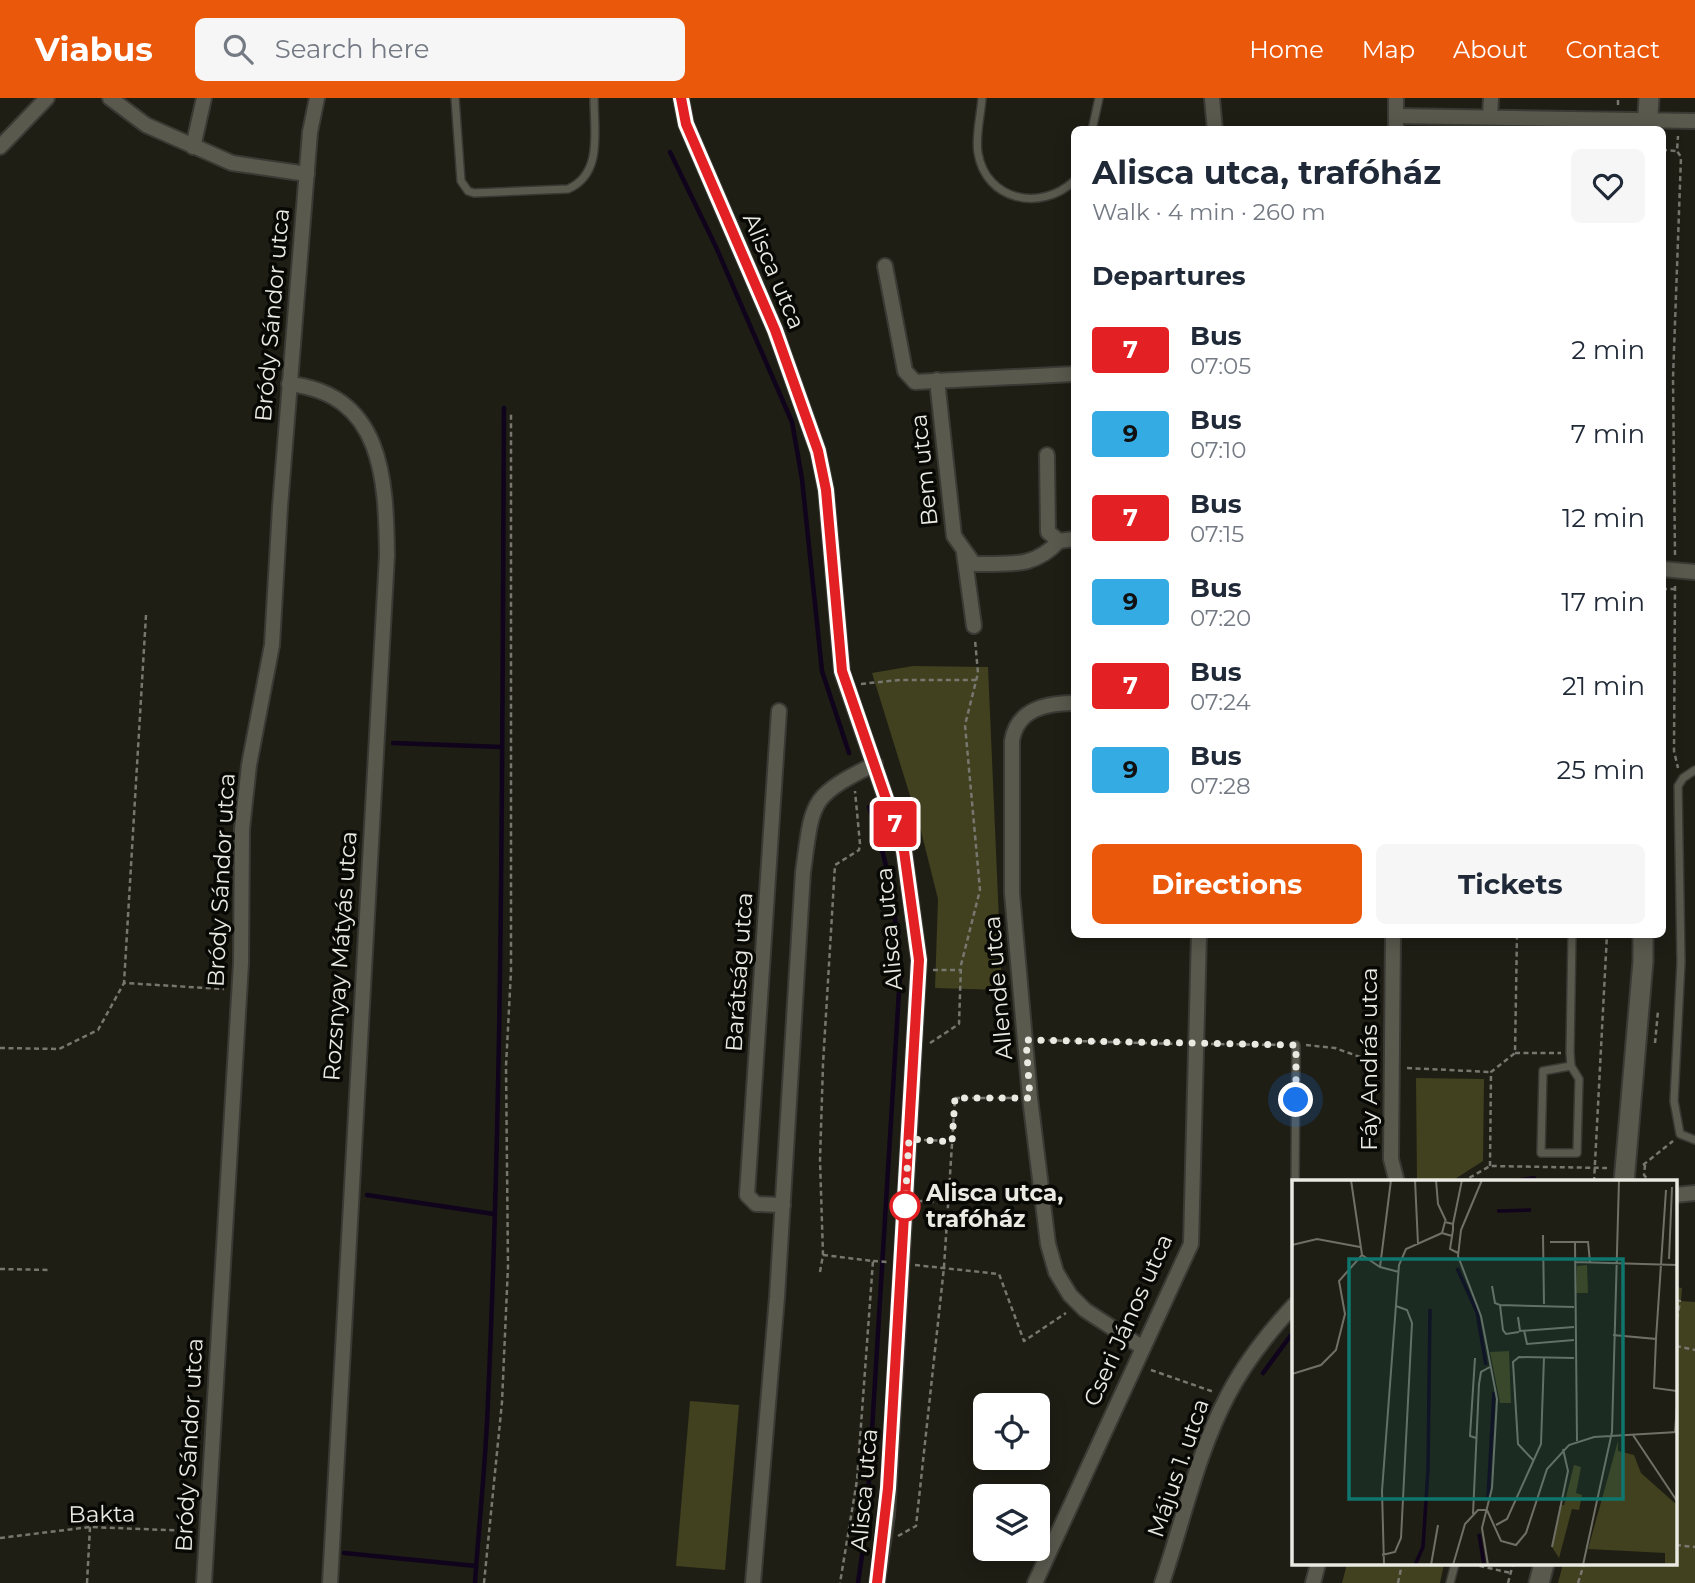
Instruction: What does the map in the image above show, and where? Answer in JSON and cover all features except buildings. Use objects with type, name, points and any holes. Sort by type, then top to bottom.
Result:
[{"type":"street","points":[[0,147],[47,98]]},
{"type":"street","points":[[110,98],[146,125],[232,163],[307,174]]},
{"type":"street","points":[[193,147],[204,98]]},
{"type":"street","name":"Bródy Sándor utca","points":[[204,1583],[238,990],[243,816],[251,752],[272,645],[289,384],[307,174],[317,98]]},
{"type":"street","name":"Alisca utca","points":[[681,98],[686,124],[775,330],[818,451],[826,490],[842,671],[904,851],[919,970],[905,1200],[896,1263],[883,1545],[877,1583]]},
{"type":"street","points":[[1212,98],[1215,126]]},
{"type":"street","points":[[1396,98],[1396,123],[1490,117],[1552,124],[1647,125],[1695,121]]},
{"type":"street","points":[[1490,117],[1491,98]]},
{"type":"street","points":[[1647,125],[1649,98]]},
{"type":"street","name":"Bem utca","points":[[885,266],[905,371],[915,382],[1071,374]]},
{"type":"street","name":"Bem utca","points":[[937,380],[954,536],[963,551],[974,564],[1028,563],[1044,557],[1059,541]]},
{"type":"street","name":"Rozsnyay Mátyás utca","points":[[289,384],[311,387],[337,398],[356,413],[377,455],[386,491],[387,555],[330,1583]]},
{"type":"street","points":[[1047,455],[1048,532],[1059,541],[1071,539]]},
{"type":"street","name":"Bem utca","points":[[963,551],[974,626]]},
{"type":"street","points":[[1669,569],[1695,572]]},
{"type":"street","name":"Allende utca","points":[[1071,703],[1054,704],[1028,713],[1019,720],[1012,741],[1012,893],[1030,1098],[1045,1228],[1056,1272],[1070,1295],[1085,1310],[1143,1348]]},
{"type":"street","name":"Barátság utca","points":[[779,711],[747,1195],[756,1203],[783,1205]]},
{"type":"street","points":[[753,1583],[783,1205],[803,872],[811,814],[820,798],[836,783],[875,764]]},
{"type":"street","name":"Cseri János utca","points":[[1035,1583],[1191,1244],[1199,938]]},
{"type":"street","name":"Fáy András utca","points":[[1393,938],[1391,1159],[1396,1180]]},
{"type":"street","points":[[1624,1180],[1643,938]]},
{"type":"street","name":"Május 1. utca","points":[[1162,1583],[1209,1440],[1227,1396],[1272,1329],[1292,1307]]},
{"type":"street","points":[[1313,1583],[1317,1566]]},
{"type":"street","points":[[1539,1583],[1543,1566]]},
{"type":"lane","points":[[455,98],[461,181],[468,191],[474,193],[568,189],[581,184],[589,175],[593,163],[594,98]]},
{"type":"lane","points":[[982,98],[978,151],[985,175],[1007,196],[1031,200],[1060,194],[1071,184]]},
{"type":"lane","points":[[1092,126],[1099,98]]},
{"type":"lane","points":[[1695,770],[1683,778],[1678,786],[1681,962],[1674,1101],[1680,1134],[1695,1140]]},
{"type":"lane","points":[[1571,1066],[1543,1071],[1541,1153],[1577,1153],[1579,1079],[1571,1066],[1570,1053],[1572,938]]},
{"type":"lane","points":[[1295,1180],[1296,1045]]},
{"type":"lane","points":[[1450,1583],[1454,1566]]},
{"type":"path","points":[[1666,150],[1677,151],[1681,157],[1669,569],[1675,589],[1674,751],[1678,772]]},
{"type":"path","points":[[484,1583],[502,1402],[508,1266],[506,1066],[511,971],[511,412]]},
{"type":"path","points":[[1666,589],[1675,589]]},
{"type":"path","points":[[0,1048],[59,1049],[98,1030],[124,983],[146,615]]},
{"type":"path","points":[[915,1053],[959,1024],[960,970],[980,890],[965,725],[976,680],[974,626]]},
{"type":"path","points":[[847,686],[899,680],[976,680]]},
{"type":"path","points":[[820,1272],[823,1255],[820,1160],[827,965],[835,865],[859,850],[860,844],[855,774]]},
{"type":"path","points":[[1515,1053],[1517,938]]},
{"type":"path","points":[[1594,1180],[1607,938]]},
{"type":"path","points":[[919,970],[960,970]]},
{"type":"path","points":[[124,983],[238,990]]},
{"type":"path","points":[[1026,1040],[1296,1045],[1335,1048],[1391,1067],[1491,1072],[1515,1053],[1570,1053]]},
{"type":"path","points":[[1490,1166],[1491,1072]]},
{"type":"path","points":[[883,1545],[916,1526],[944,1267],[955,1098],[1030,1098]]},
{"type":"path","points":[[1644,1163],[1680,1134]]},
{"type":"path","points":[[909,1139],[952,1142]]},
{"type":"path","points":[[1466,1180],[1490,1166],[1595,1167]]},
{"type":"path","points":[[905,1200],[948,1203]]},
{"type":"path","points":[[823,1255],[999,1274],[1024,1341],[1069,1311],[1075,1317]]},
{"type":"path","points":[[840,1583],[857,1480],[874,1261]]},
{"type":"path","points":[[0,1269],[49,1270]]},
{"type":"path","points":[[1135,1364],[1227,1396]]},
{"type":"path","points":[[87,1583],[90,1527]]},
{"type":"path","name":"Bakta","points":[[0,1538],[90,1527],[205,1532]]},
{"type":"path","points":[[1480,1566],[1511,1573]]},
{"type":"path","points":[[1508,1583],[1513,1566]]},
{"type":"path","points":[[1578,1583],[1583,1566]]},
{"type":"shaded area","points":[[913,666],[988,667],[1002,990],[935,988],[938,899],[921,831],[872,673]]},
{"type":"shaded area","points":[[1416,1078],[1484,1079],[1483,1161],[1455,1179],[1417,1180]]},
{"type":"shaded area","points":[[1678,1287],[1682,1288],[1681,1301],[1695,1302],[1695,1583],[1558,1583],[1562,1566],[1678,1566]]},
{"type":"shaded area","points":[[690,1401],[739,1405],[725,1570],[676,1566]]},
{"type":"shaded area","points":[[1346,1566],[1444,1566],[1440,1583],[1342,1583]]},
{"type":"waterway","points":[[670,152],[716,247],[792,422],[802,479],[822,671],[849,753]]},
{"type":"waterway","points":[[475,1583],[487,1423],[497,1152],[504,408]]},
{"type":"waterway","points":[[393,743],[502,747]]},
{"type":"waterway","points":[[858,1583],[866,1528],[900,975],[891,890],[869,807]]},
{"type":"waterway","points":[[1522,1180],[1534,1178]]},
{"type":"waterway","points":[[367,1195],[494,1214]]},
{"type":"waterway","points":[[1263,1373],[1292,1334]]},
{"type":"waterway","points":[[344,1553],[476,1566]]},
{"type":"bus line","name":"7","points":[[681,98],[686,124],[775,330],[818,451],[826,490],[842,671],[904,851],[919,960],[887,1515],[877,1583]]},
{"type":"place","name":"Alisca utca, trafóház","points":[[905,1206]]},
{"type":"route","points":[[905,1206],[909,1139],[952,1142],[955,1098],[1030,1098],[1026,1040],[1296,1045],[1296,1100]]}]
